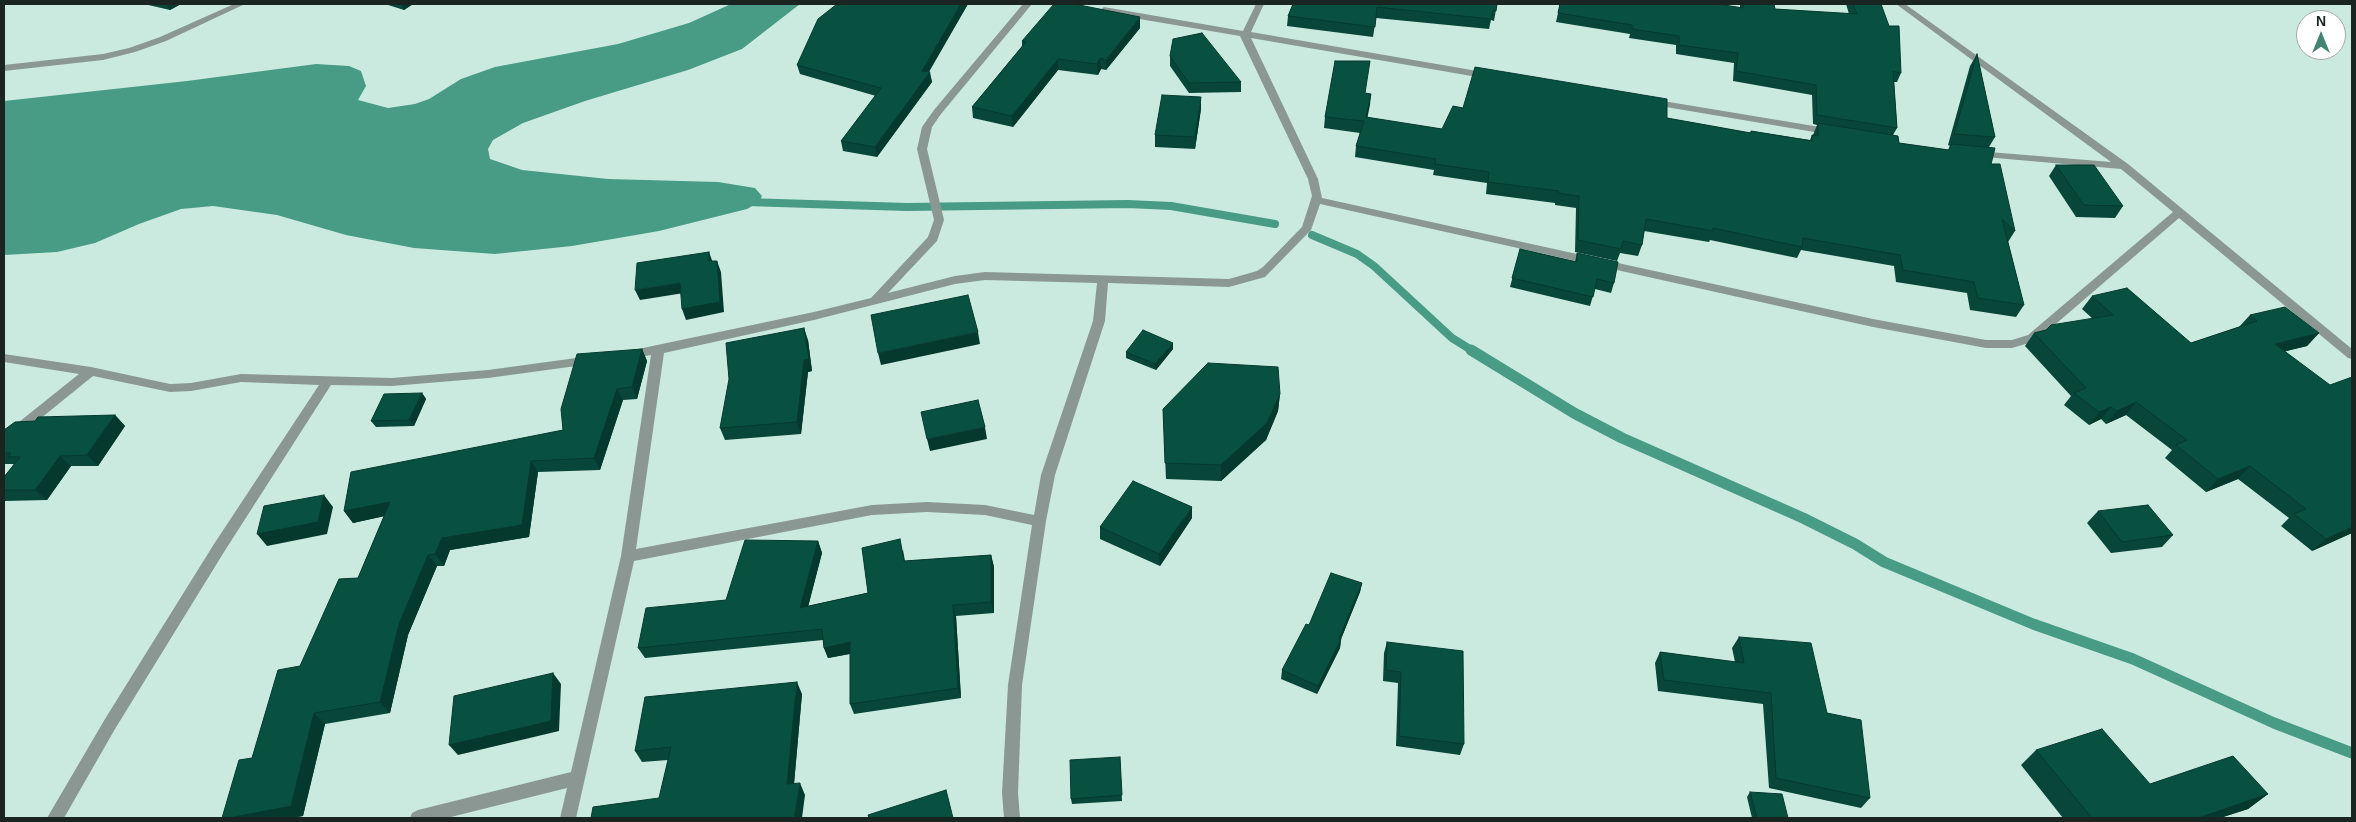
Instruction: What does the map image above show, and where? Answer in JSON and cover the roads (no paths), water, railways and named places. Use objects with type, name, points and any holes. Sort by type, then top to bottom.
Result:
[{"type":"street","points":[[4,68],[104,57],[132,50],[163,39],[241,4]]},
{"type":"street","points":[[875,300],[932,238],[939,220],[922,149],[927,128],[937,112],[1028,4]]},
{"type":"street","points":[[1245,36],[1260,4]]},
{"type":"street","points":[[1900,4],[2124,166],[2178,213],[2352,355]]},
{"type":"street","points":[[1095,9],[1501,78]]},
{"type":"street","points":[[4,358],[91,371],[170,388],[191,387],[241,378],[402,382],[488,374],[658,350],[955,280],[985,276],[1230,283],[1262,274],[1307,228],[1316,200],[1313,179],[1245,36]]},
{"type":"street","points":[[1638,100],[1844,134]]},
{"type":"street","points":[[1971,153],[2124,166]]},
{"type":"street","points":[[1316,200],[1872,323],[1986,344],[2012,344],[2032,338],[2178,213]]},
{"type":"street","points":[[1012,818],[1010,793],[1015,685],[1039,521],[1048,475],[1099,321],[1103,279]]},
{"type":"street","points":[[568,818],[628,556],[658,350]]},
{"type":"street","points":[[4,441],[91,371]]},
{"type":"street","points":[[56,818],[110,724],[213,556],[328,380]]},
{"type":"street","points":[[628,556],[872,510],[927,506],[985,510],[1039,521]]},
{"type":"street","points":[[418,818],[576,778]]},
{"type":"waterway","points":[[746,202],[907,207],[1128,204],[1171,206],[1275,224]]},
{"type":"waterway","points":[[1312,235],[1357,254],[1374,266],[1452,338],[1473,351]]},
{"type":"waterway","points":[[1471,350],[1574,413],[1622,438],[1803,518],[1855,544],[1884,562],[2033,624],[2133,659],[2274,723],[2352,753]]}]
